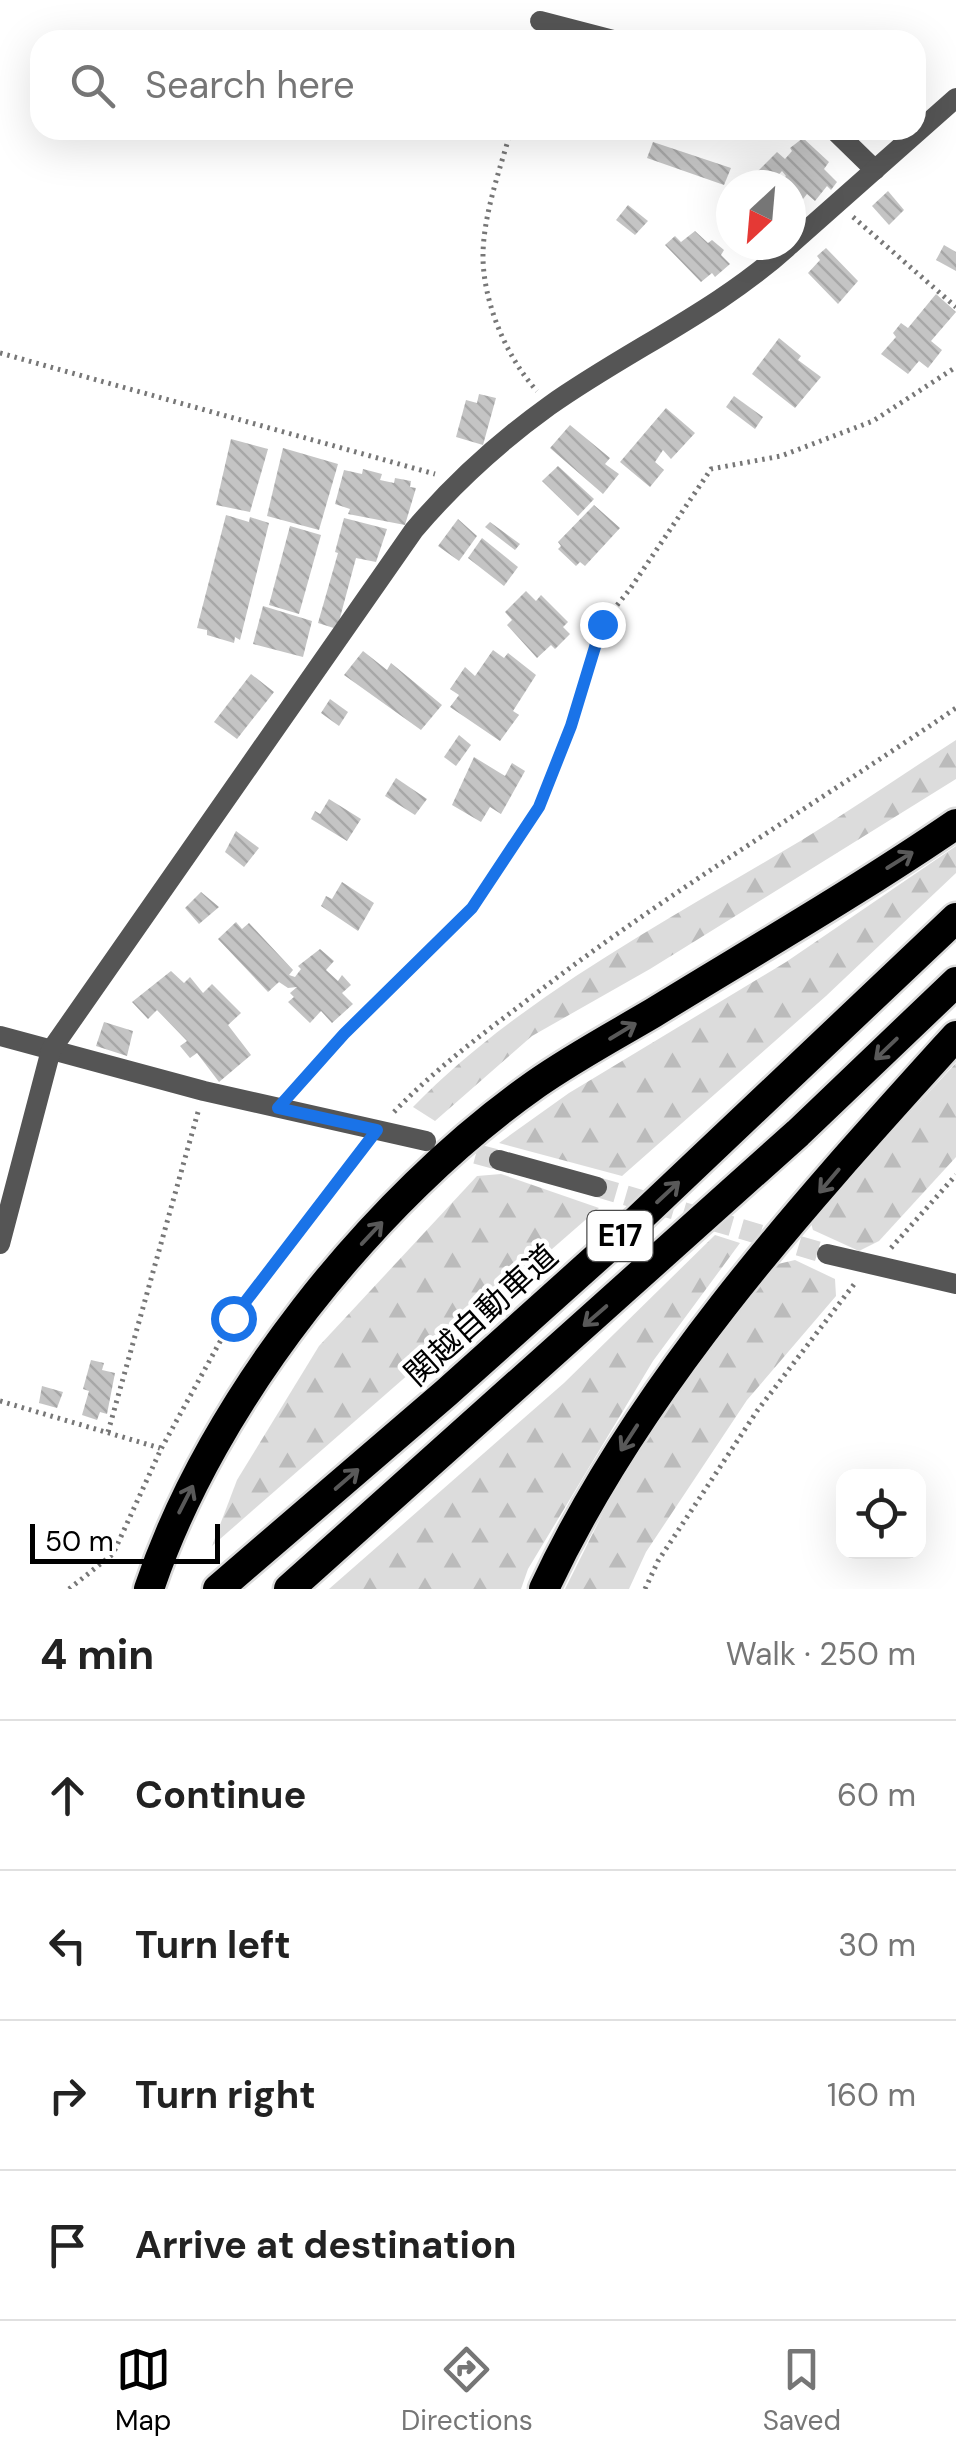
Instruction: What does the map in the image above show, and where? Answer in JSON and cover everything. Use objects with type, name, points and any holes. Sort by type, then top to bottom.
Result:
[{"type":"highway","points":[[150,1589],[186,1499],[263,1368],[334,1274],[399,1203],[468,1138],[537,1083],[956,824]]},
{"type":"highway","name":"関越自動車道","points":[[218,1589],[446,1394],[612,1244],[780,1089],[956,918]]},
{"type":"highway","name":"E17","points":[[289,1589],[798,1133],[956,982]]},
{"type":"highway","points":[[544,1589],[604,1477],[710,1323],[956,1036]]},
{"type":"street","points":[[540,21],[575,30]]},
{"type":"street","points":[[926,124],[956,98]]},
{"type":"street","points":[[844,140],[874,170]]},
{"type":"street","points":[[806,231],[908,140]]},
{"type":"street","points":[[0,1244],[51,1050],[414,530],[457,480],[550,406],[703,311],[771,260]]},
{"type":"street","points":[[0,1036],[204,1091],[426,1141]]},
{"type":"street","points":[[500,1160],[598,1187]]},
{"type":"street","points":[[826,1254],[956,1284]]},
{"type":"path","points":[[508,140],[486,231],[485,272],[505,340],[525,378],[550,406]]},
{"type":"path","points":[[836,204],[956,307]]},
{"type":"path","points":[[0,354],[457,480]]},
{"type":"path","points":[[278,1108],[344,1034],[472,908],[539,807],[571,726],[602,624],[711,469],[781,456],[840,434],[873,420],[956,367]]},
{"type":"path","points":[[68,1589],[113,1554],[161,1449],[233,1318],[377,1130],[444,1064],[602,943],[956,708]]},
{"type":"path","points":[[108,1432],[204,1091]]},
{"type":"path","points":[[645,1589],[658,1560],[757,1411],[858,1280],[956,1176]]},
{"type":"path","points":[[0,1401],[161,1449]]},
{"type":"green space","points":[[956,740],[956,779],[650,969],[532,1036],[435,1121],[413,1107],[455,1067],[549,995]]},
{"type":"green space","points":[[956,846],[956,873],[826,996],[622,1176],[499,1143],[569,1093],[786,962]]},
{"type":"green space","points":[[956,1063],[956,1157],[879,1241],[859,1251],[813,1230],[810,1220]]},
{"type":"green space","points":[[501,1174],[599,1208],[212,1546],[237,1480],[319,1346],[477,1176]]},
{"type":"green space","points":[[715,1235],[740,1243],[653,1361],[528,1569],[521,1589],[329,1589],[564,1383]]},
{"type":"green space","points":[[795,1260],[835,1279],[836,1296],[747,1400],[646,1552],[629,1589],[565,1589],[629,1461],[750,1291],[778,1264]]},
{"type":"building","points":[[805,140],[829,162],[824,169],[837,182],[831,190],[827,186],[815,201],[806,195],[806,170],[759,170],[777,152],[785,159],[792,151],[790,148]]},
{"type":"building","points":[[653,142],[731,168],[716,170],[716,182],[647,158]]},
{"type":"building","points":[[888,191],[904,210],[889,225],[872,206]]},
{"type":"building","points":[[628,205],[648,221],[635,235],[616,220]]},
{"type":"building","points":[[695,231],[708,243],[712,240],[716,243],[716,260],[730,264],[715,277],[712,273],[701,282],[665,245],[675,236],[681,242]]},
{"type":"building","points":[[944,245],[956,252],[956,271],[936,260]]},
{"type":"building","points":[[826,248],[858,281],[838,304],[808,273]]},
{"type":"building","points":[[936,294],[956,312],[931,341],[942,350],[928,368],[919,361],[908,374],[881,354],[896,337],[893,333],[901,323],[908,328]]},
{"type":"building","points":[[779,338],[801,356],[798,360],[821,377],[795,408],[752,374]]},
{"type":"building","points":[[479,394],[496,398],[483,445],[456,437],[466,400],[477,403]]},
{"type":"building","points":[[734,396],[763,417],[755,429],[726,407]]},
{"type":"building","points":[[666,408],[695,433],[671,459],[663,450],[655,462],[664,470],[650,487],[620,462]]},
{"type":"building","points":[[570,425],[610,458],[605,464],[619,474],[603,494],[550,448]]},
{"type":"building","points":[[231,439],[268,449],[250,512],[216,505]]},
{"type":"building","points":[[283,448],[338,464],[319,530],[267,516]]},
{"type":"building","points":[[558,466],[594,499],[578,516],[542,481]]},
{"type":"building","points":[[363,469],[382,474],[380,480],[411,481],[410,487],[416,488],[405,525],[348,514],[350,509],[335,504],[344,470],[362,474]]},
{"type":"building","points":[[594,505],[620,528],[585,566],[580,562],[576,566],[558,549],[558,542]]},
{"type":"building","points":[[226,515],[269,523],[240,640],[235,637],[234,643],[197,628]]},
{"type":"building","points":[[344,518],[387,529],[376,562],[356,558],[337,629],[318,623]]},
{"type":"building","points":[[458,519],[477,536],[459,561],[438,546]]},
{"type":"building","points":[[490,522],[520,544],[515,550],[485,527]]},
{"type":"building","points":[[290,526],[321,535],[299,614],[269,605]]},
{"type":"building","points":[[482,538],[518,567],[504,586],[468,558]]},
{"type":"building","points":[[526,591],[536,601],[541,595],[568,622],[563,627],[570,634],[555,649],[551,645],[537,658],[507,625],[512,620],[505,612]]},
{"type":"building","points":[[263,606],[312,621],[303,657],[253,644]]},
{"type":"building","points":[[493,650],[504,658],[508,653],[536,675],[513,711],[519,715],[500,741],[450,707],[459,695],[450,689],[465,667],[475,676]]},
{"type":"building","points":[[363,651],[387,670],[391,663],[442,705],[421,730],[344,675]]},
{"type":"building","points":[[251,674],[274,692],[237,739],[214,722]]},
{"type":"building","points":[[330,699],[348,712],[339,726],[321,713]]},
{"type":"building","points":[[459,735],[471,745],[456,766],[444,757]]},
{"type":"building","points":[[474,757],[505,776],[512,763],[525,771],[501,814],[490,807],[481,822],[452,805]]},
{"type":"building","points":[[396,778],[427,799],[415,815],[385,796]]},
{"type":"building","points":[[329,799],[361,819],[347,841],[311,819],[315,811],[320,814]]},
{"type":"building","points":[[236,831],[259,848],[244,867],[225,852]]},
{"type":"building","points":[[342,882],[374,903],[358,931],[321,906],[326,896],[332,899]]},
{"type":"building","points":[[201,892],[219,907],[199,924],[185,908]]},
{"type":"building","points":[[236,922],[242,929],[249,923],[293,970],[289,975],[295,977],[301,969],[298,966],[320,949],[334,961],[326,970],[338,981],[342,975],[351,985],[342,993],[353,1004],[332,1023],[321,1011],[310,1023],[288,1002],[297,987],[288,988],[279,982],[268,992],[218,939]]},
{"type":"building","points":[[171,971],[184,983],[190,977],[203,993],[212,984],[241,1013],[228,1025],[251,1055],[219,1082],[197,1053],[190,1058],[180,1046],[187,1041],[157,1010],[148,1019],[132,1002]]},
{"type":"building","points":[[104,1022],[133,1031],[127,1056],[96,1046]]},
{"type":"building","points":[[91,1360],[104,1363],[102,1370],[115,1373],[107,1414],[100,1412],[97,1420],[82,1415],[89,1391],[83,1389]]},
{"type":"building","points":[[42,1386],[63,1392],[57,1408],[39,1403]]},
{"type":"tunnel","points":[[447,1146],[499,1160]]},
{"type":"tunnel","points":[[597,1187],[827,1254]]},
{"type":"route","points":[[233,1318],[377,1130],[278,1108],[344,1034],[472,908],[539,807],[571,726],[602,624]]}]
